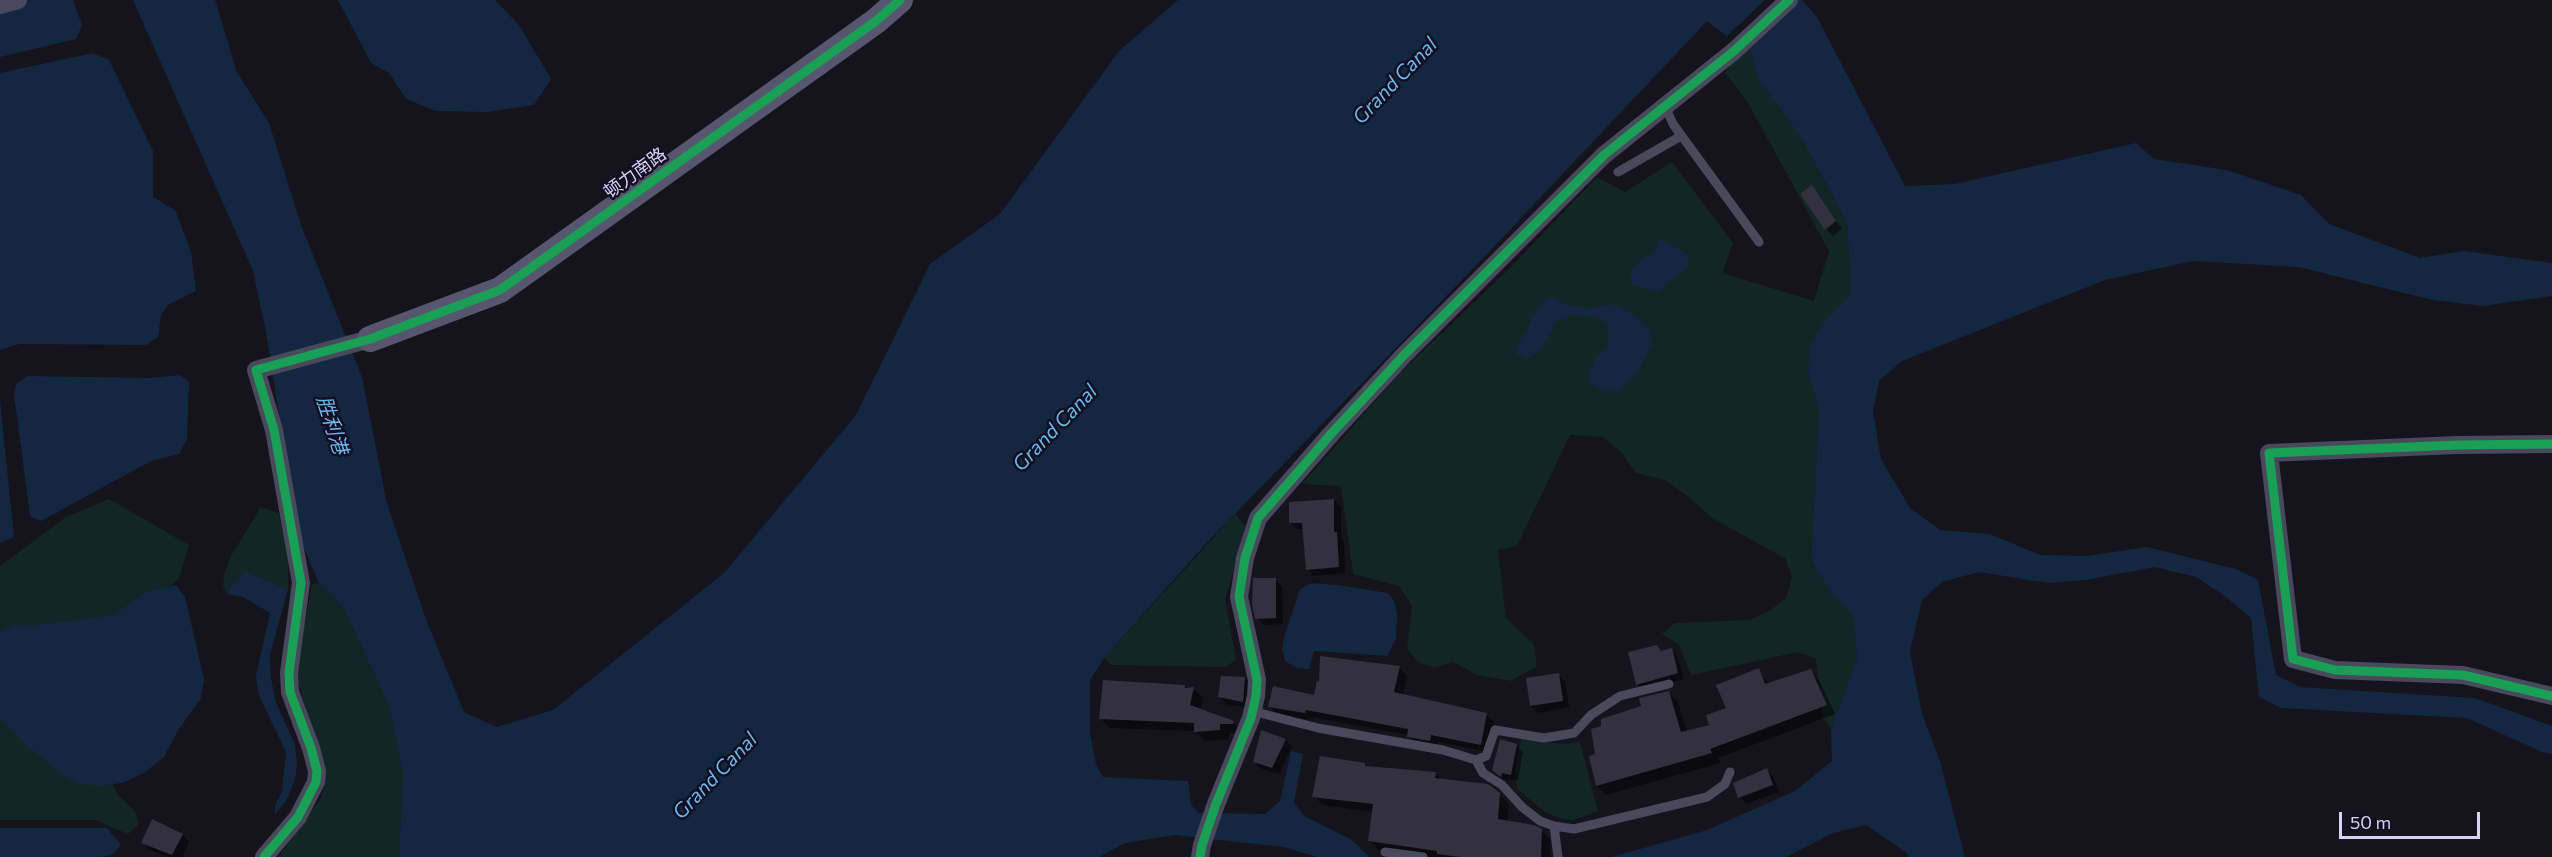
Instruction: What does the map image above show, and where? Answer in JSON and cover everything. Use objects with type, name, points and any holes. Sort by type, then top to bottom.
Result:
[{"type":"street","points":[[0,5],[18,0]]},
{"type":"street","name":"顿力南路","points":[[370,339],[500,290],[876,21],[900,0]]},
{"type":"street","points":[[1201,851],[1216,804],[1252,711],[1257,680],[1239,597],[1245,558],[1258,518],[1330,434],[1404,355],[1604,155],[1734,51],[1789,0]]},
{"type":"street","points":[[264,857],[298,816],[316,782],[317,771],[290,692],[289,673],[301,583],[274,430],[256,370],[370,339]]},
{"type":"street","points":[[2552,444],[2457,445],[2269,453],[2293,659],[2335,670],[2463,675],[2552,696]]},
{"type":"lane","points":[[1665,106],[1681,136],[1759,242]]},
{"type":"lane","points":[[1618,172],[1681,136]]},
{"type":"lane","points":[[1252,711],[1318,728],[1443,750],[1476,760],[1486,756],[1495,730],[1544,738],[1574,733],[1591,715],[1620,696],[1669,684]]},
{"type":"lane","points":[[1476,760],[1483,773],[1502,785],[1522,807],[1540,821],[1574,829],[1707,797],[1725,784],[1730,772]]},
{"type":"lane","points":[[1554,826],[1558,857]]},
{"type":"lane","points":[[1385,852],[1423,857]]},
{"type":"green space","points":[[1746,32],[1757,77],[1800,136],[1847,223],[1851,295],[1828,318],[1808,372],[1819,412],[1811,561],[1830,591],[1853,616],[1857,659],[1831,729],[1823,718],[1816,659],[1798,652],[1691,675],[1679,645],[1662,634],[1675,623],[1749,620],[1769,611],[1786,598],[1792,578],[1786,559],[1712,518],[1689,497],[1665,480],[1636,473],[1622,453],[1603,437],[1570,435],[1517,546],[1498,550],[1506,618],[1534,645],[1537,666],[1511,681],[1477,675],[1453,662],[1434,668],[1418,662],[1407,649],[1412,606],[1399,586],[1353,574],[1341,486],[1302,484],[1399,374],[1509,269],[1597,177],[1625,192],[1672,162],[1733,243],[1722,273],[1814,301],[1829,251],[1747,101],[1725,73]]},
{"type":"green space","points":[[109,499],[189,545],[179,578],[144,611],[0,649],[0,566],[66,517]]},
{"type":"green space","points":[[261,507],[279,513],[288,559],[288,589],[247,572],[230,587],[227,594],[223,586],[224,574],[231,556]]},
{"type":"green space","points":[[1235,514],[1246,527],[1225,600],[1236,660],[1225,667],[1111,665],[1105,657]]},
{"type":"green space","points":[[319,583],[344,609],[388,704],[403,772],[399,857],[278,857],[318,803],[325,787],[325,764],[298,684],[297,667],[312,584]]},
{"type":"green space","points":[[0,701],[109,773],[117,794],[135,811],[139,824],[128,834],[96,820],[0,820]]},
{"type":"green space","points":[[1521,739],[1564,744],[1580,742],[1598,811],[1573,820],[1562,819],[1545,812],[1517,789],[1515,770]]},
{"type":"water","points":[[0,0],[73,0],[82,25],[76,39],[0,57]]},
{"type":"water","points":[[133,0],[215,0],[237,72],[269,123],[301,225],[362,377],[387,504],[427,622],[464,712],[497,727],[553,710],[724,573],[856,415],[930,264],[1000,214],[1119,51],[1178,0],[1765,0],[1727,36],[1707,21],[1490,251],[1204,546],[1105,657],[1090,680],[1090,734],[1096,764],[1103,777],[1188,781],[1191,805],[1199,813],[1265,814],[1280,801],[1291,751],[1303,754],[1294,803],[1304,816],[1352,840],[1369,857],[1317,857],[1284,847],[1175,835],[1125,843],[1099,857],[399,857],[403,772],[388,704],[344,609],[319,583],[298,534],[266,332],[253,271]]},
{"type":"water","points":[[338,0],[495,0],[519,25],[551,79],[534,105],[487,112],[436,111],[406,99],[389,73],[371,63]]},
{"type":"water","points":[[1780,0],[1802,0],[1817,17],[1905,186],[1955,184],[2136,143],[2154,159],[2227,170],[2301,195],[2329,224],[2420,258],[2464,251],[2552,263],[2552,296],[2483,306],[2432,300],[2299,267],[2193,261],[2105,280],[1902,361],[1879,381],[1873,411],[1881,459],[1910,508],[1940,530],[1990,534],[2040,555],[2086,556],[2147,547],[2236,569],[2258,580],[2276,675],[2300,687],[2475,698],[2552,726],[2552,754],[2542,752],[2467,718],[2281,708],[2259,697],[2251,618],[2225,596],[2196,577],[2155,567],[2086,580],[2048,583],[1979,572],[1942,582],[1922,600],[1910,652],[1922,714],[1940,761],[1965,857],[1909,857],[1907,853],[1866,825],[1833,833],[1786,857],[1612,857],[1707,830],[1795,791],[1832,761],[1831,729],[1857,659],[1853,616],[1830,591],[1811,561],[1819,412],[1808,372],[1810,343],[1828,318],[1851,295],[1847,223],[1800,136],[1757,77],[1746,32]]},
{"type":"water","points":[[93,53],[109,60],[153,151],[153,197],[175,210],[191,251],[196,291],[169,304],[161,315],[158,337],[146,345],[19,344],[0,350],[0,73]]},
{"type":"water","points":[[1659,238],[1688,254],[1688,267],[1658,293],[1631,284],[1631,272],[1640,260],[1655,252]]},
{"type":"water","points":[[1552,297],[1565,304],[1590,308],[1615,304],[1638,317],[1648,329],[1653,343],[1637,373],[1618,391],[1601,391],[1590,383],[1590,371],[1595,359],[1607,346],[1609,332],[1605,322],[1592,317],[1572,316],[1557,321],[1538,353],[1526,360],[1517,355],[1519,342],[1542,302]]},
{"type":"water","points":[[180,375],[189,382],[187,439],[179,454],[151,461],[41,521],[30,516],[14,394],[17,383],[27,376],[150,378]]},
{"type":"water","points":[[0,399],[14,537],[0,543]]},
{"type":"water","points":[[247,572],[288,589],[270,655],[271,678],[275,700],[295,745],[297,764],[295,780],[286,801],[275,814],[275,805],[282,792],[286,752],[259,696],[256,676],[270,613],[243,597],[227,594],[238,578]]},
{"type":"water","points":[[1312,583],[1388,593],[1394,601],[1397,613],[1396,639],[1387,656],[1314,651],[1309,669],[1297,668],[1285,661],[1282,649],[1284,637],[1300,589]]},
{"type":"water","points":[[176,585],[185,597],[204,679],[201,698],[177,732],[164,757],[144,773],[122,783],[99,786],[77,783],[62,775],[8,728],[0,718],[0,632],[15,625],[38,625],[114,615],[144,593]]},
{"type":"water","points":[[0,828],[107,828],[121,845],[112,855],[100,857],[0,857]]},
{"type":"building","points":[[1812,185],[1836,221],[1825,230],[1800,194]]},
{"type":"building","points":[[1334,499],[1334,532],[1337,532],[1339,567],[1306,570],[1302,523],[1289,523],[1289,502]]},
{"type":"building","points":[[1253,578],[1276,578],[1276,618],[1255,619],[1252,604]]},
{"type":"building","points":[[1657,645],[1661,651],[1672,648],[1678,673],[1636,685],[1628,652]]},
{"type":"building","points":[[1320,656],[1400,666],[1394,692],[1487,713],[1481,745],[1431,735],[1430,741],[1407,737],[1408,729],[1306,710],[1305,713],[1268,707],[1273,686],[1314,695],[1317,681],[1319,682]]},
{"type":"building","points":[[1759,668],[1765,684],[1811,669],[1827,705],[1710,749],[1712,753],[1596,786],[1589,756],[1595,754],[1591,729],[1601,726],[1601,719],[1641,706],[1639,698],[1669,691],[1681,732],[1709,725],[1706,715],[1726,708],[1716,685]]},
{"type":"building","points":[[1559,673],[1563,701],[1530,706],[1526,678]]},
{"type":"building","points":[[1221,676],[1245,677],[1243,702],[1218,697]]},
{"type":"building","points":[[1103,680],[1194,687],[1190,705],[1234,721],[1233,724],[1220,724],[1220,730],[1194,732],[1194,723],[1099,719]]},
{"type":"building","points":[[1261,730],[1286,739],[1272,768],[1253,762]]},
{"type":"building","points":[[1500,739],[1517,744],[1511,775],[1502,773],[1501,777],[1492,770]]},
{"type":"building","points":[[1320,756],[1365,763],[1365,766],[1436,772],[1435,778],[1488,784],[1500,793],[1498,819],[1534,825],[1542,829],[1541,857],[1460,857],[1437,854],[1437,851],[1368,841],[1373,804],[1312,797]]},
{"type":"building","points":[[1767,768],[1773,785],[1738,798],[1733,783]]},
{"type":"building","points":[[152,819],[183,834],[172,855],[141,843]]},
{"type":"cycle path","points":[[264,857],[298,817],[316,782],[317,771],[290,692],[289,673],[301,583],[274,430],[256,370],[370,339],[500,290],[876,21],[900,0]]},
{"type":"cycle path","points":[[1200,857],[1216,804],[1251,718],[1256,696],[1257,680],[1239,597],[1245,558],[1258,518],[1404,355],[1604,155],[1734,51],[1789,0]]},
{"type":"cycle path","points":[[2552,444],[2457,445],[2269,453],[2293,659],[2335,670],[2463,675],[2552,696]]},
{"type":"water label","name":"Grand Canal","points":[[1395,81]]},
{"type":"water label","name":"胜利港","points":[[332,425]]},
{"type":"water label","name":"Grand Canal","points":[[1055,428]]},
{"type":"water label","name":"Grand Canal","points":[[715,776]]}]
